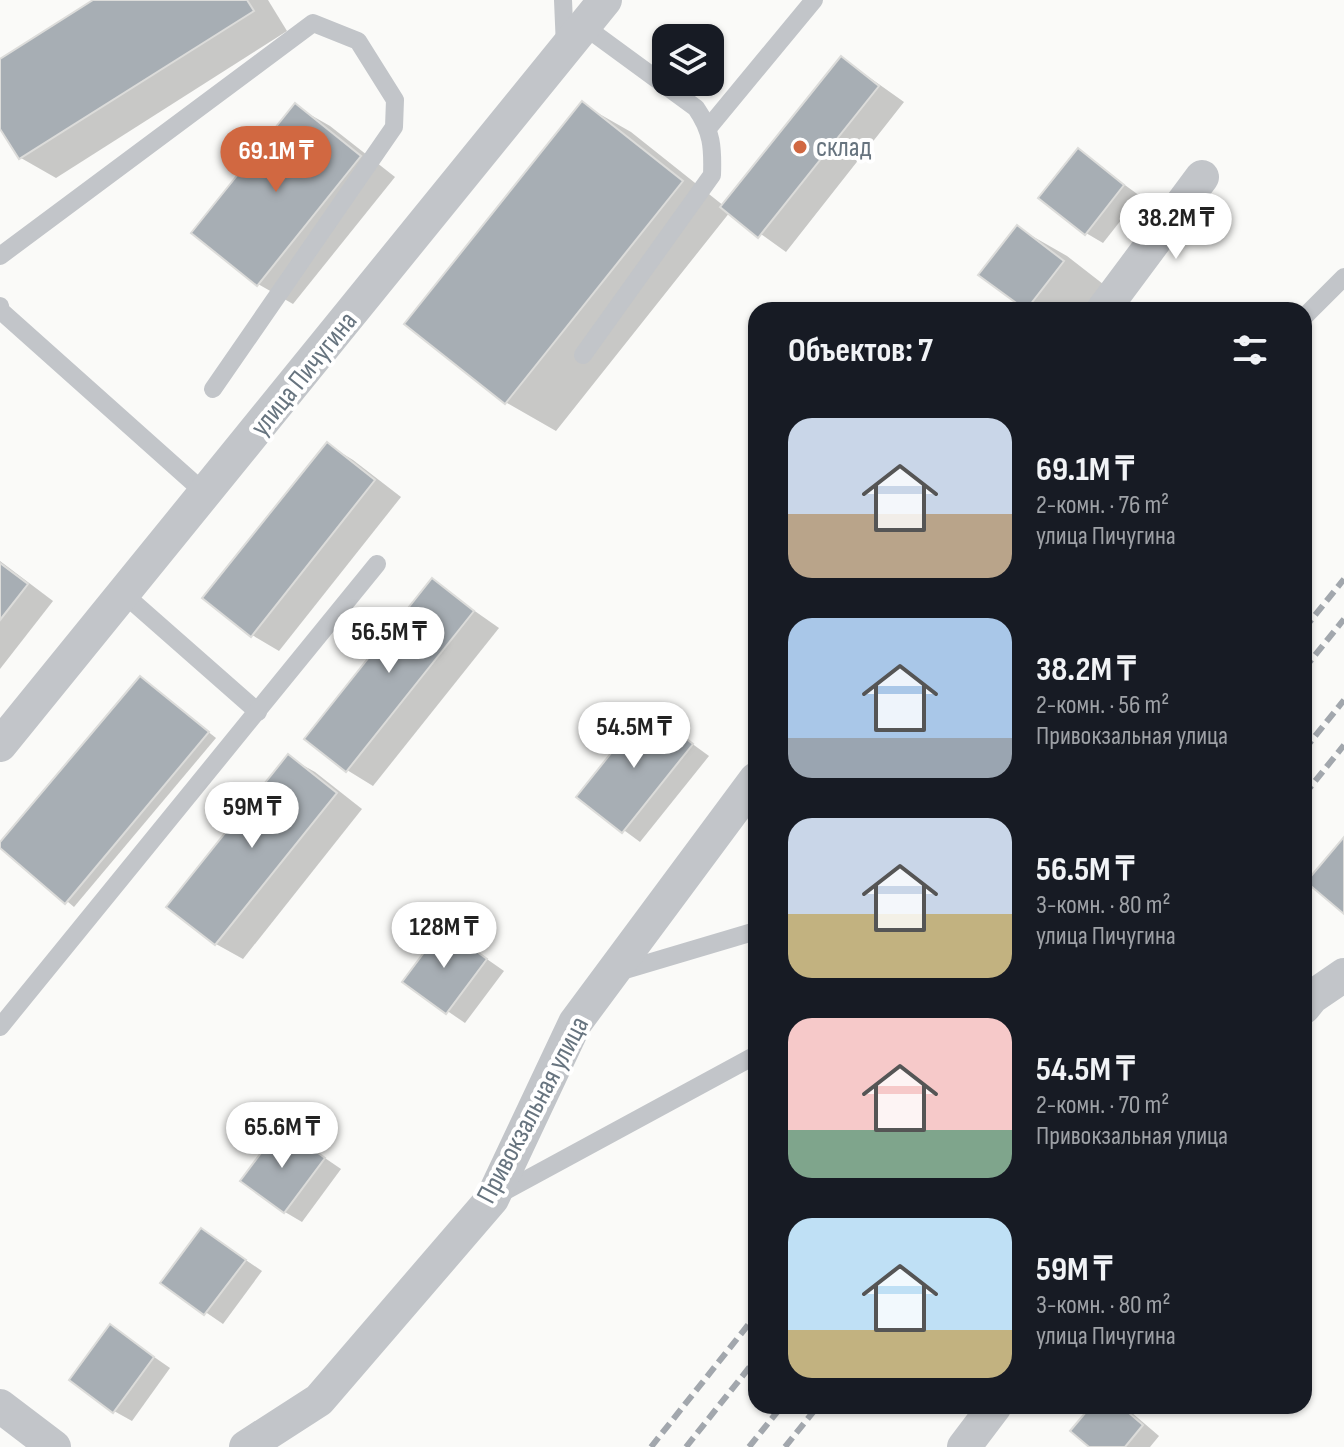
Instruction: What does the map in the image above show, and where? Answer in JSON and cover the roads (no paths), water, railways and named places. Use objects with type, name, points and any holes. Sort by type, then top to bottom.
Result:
[{"type":"street","name":"улица Пичугина","points":[[0,745],[206,494],[580,19]]},
{"type":"street","points":[[1109,302],[1202,177]]},
{"type":"street","name":"Привокзальная улица","points":[[246,1447],[319,1400],[492,1199],[575,1023],[748,790]]},
{"type":"street","points":[[1312,997],[1344,975]]},
{"type":"street","points":[[0,1406],[54,1447]]},
{"type":"street","points":[[964,1447],[989,1414]]},
{"type":"lane","points":[[709,127],[814,0]]},
{"type":"lane","points":[[580,19],[696,108],[709,127],[712,175],[583,355]]},
{"type":"lane","points":[[0,256],[313,23],[358,41],[395,100],[394,127],[213,389]]},
{"type":"lane","points":[[1312,309],[1344,277]]},
{"type":"lane","points":[[0,306],[1,311],[206,494]]},
{"type":"lane","points":[[0,1027],[377,564]]},
{"type":"lane","points":[[125,595],[258,712]]},
{"type":"lane","points":[[612,974],[748,933]]},
{"type":"lane","points":[[492,1199],[748,1059]]},
{"type":"railway","points":[[1312,619],[1344,579]]},
{"type":"railway","points":[[1312,659],[1344,619]]},
{"type":"railway","points":[[1312,740],[1344,700]]},
{"type":"railway","points":[[1312,785],[1344,745]]},
{"type":"railway","points":[[651,1447],[748,1325]]},
{"type":"railway","points":[[686,1447],[748,1369]]},
{"type":"railway","points":[[749,1447],[776,1414]]},
{"type":"railway","points":[[785,1447],[812,1414]]},
{"type":"place","name":"склад","points":[[800,147]]}]
